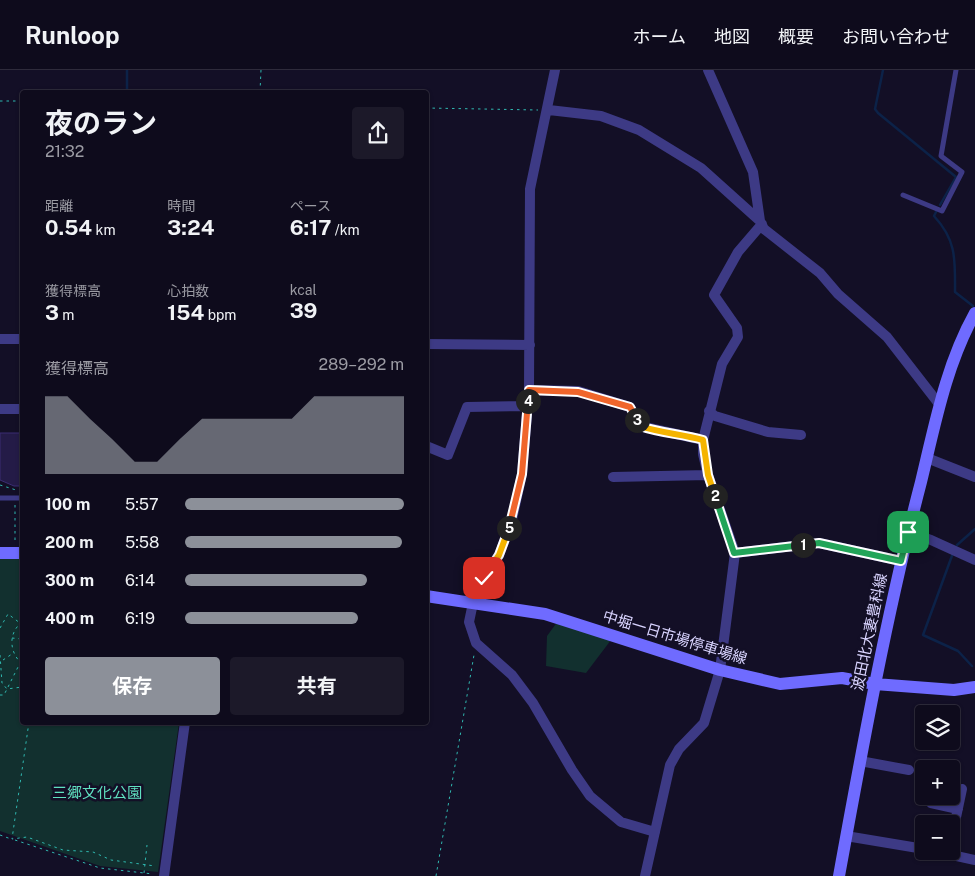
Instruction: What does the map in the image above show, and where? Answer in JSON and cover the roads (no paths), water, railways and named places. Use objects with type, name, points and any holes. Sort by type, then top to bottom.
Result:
[{"type":"main road","name":"波田北大妻豊科線","points":[[839,876],[875,684],[908,532],[939,404],[966,330],[975,313]]},
{"type":"main road","points":[[0,553],[19,550]]},
{"type":"main road","name":"中堀一日市場停車場線","points":[[429,596],[545,614],[720,670],[780,684],[827,678],[954,690],[975,687]]},
{"type":"street","points":[[555,70],[549,110],[530,189],[529,390],[522,474],[511,524],[499,555],[484,578],[470,622],[476,643],[517,682],[532,702],[572,770],[590,796],[621,822],[655,832]]},
{"type":"street","points":[[708,70],[753,172],[761,223],[764,229],[820,273],[838,294],[887,337],[939,404]]},
{"type":"street","points":[[549,110],[601,116],[639,130],[701,168],[761,223]]},
{"type":"street","points":[[645,876],[670,765],[679,748],[704,724],[720,670],[734,553],[708,475],[703,440],[722,364],[738,337],[737,328],[714,295],[738,252],[761,223]]},
{"type":"street","points":[[0,339],[20,339]]},
{"type":"street","points":[[429,344],[530,345]]},
{"type":"street","points":[[529,390],[578,392],[630,407],[640,426],[703,440]]},
{"type":"street","points":[[429,447],[448,455],[466,407],[528,406]]},
{"type":"street","points":[[0,409],[20,409]]},
{"type":"street","points":[[709,411],[715,416],[768,432],[801,435]]},
{"type":"street","points":[[927,458],[975,477]]},
{"type":"street","points":[[613,476],[708,475]]},
{"type":"street","points":[[908,532],[975,560]]},
{"type":"street","points":[[734,553],[819,543],[901,561]]},
{"type":"street","points":[[164,876],[184,725]]},
{"type":"street","points":[[860,761],[908,770]]},
{"type":"street","points":[[957,815],[962,789]]},
{"type":"street","points":[[943,805],[958,809]]},
{"type":"street","points":[[846,836],[915,848]]},
{"type":"street","points":[[960,855],[975,860]]},
{"type":"lane","points":[[903,195],[942,210],[962,172],[941,156],[956,70]]},
{"type":"lane","points":[[0,492],[8,498]]},
{"type":"lane","points":[[0,498],[20,498]]},
{"type":"waterway","points":[[127,70],[127,90]]},
{"type":"waterway","points":[[883,70],[875,109],[956,177],[940,205]]},
{"type":"waterway","points":[[936,212],[934,216],[947,234],[953,251],[955,292],[973,306]]},
{"type":"waterway","points":[[957,545],[975,529]]},
{"type":"waterway","points":[[953,553],[923,635],[958,651],[972,666]]},
{"type":"park label","name":"三郷文化公園","points":[[97,792]]}]
